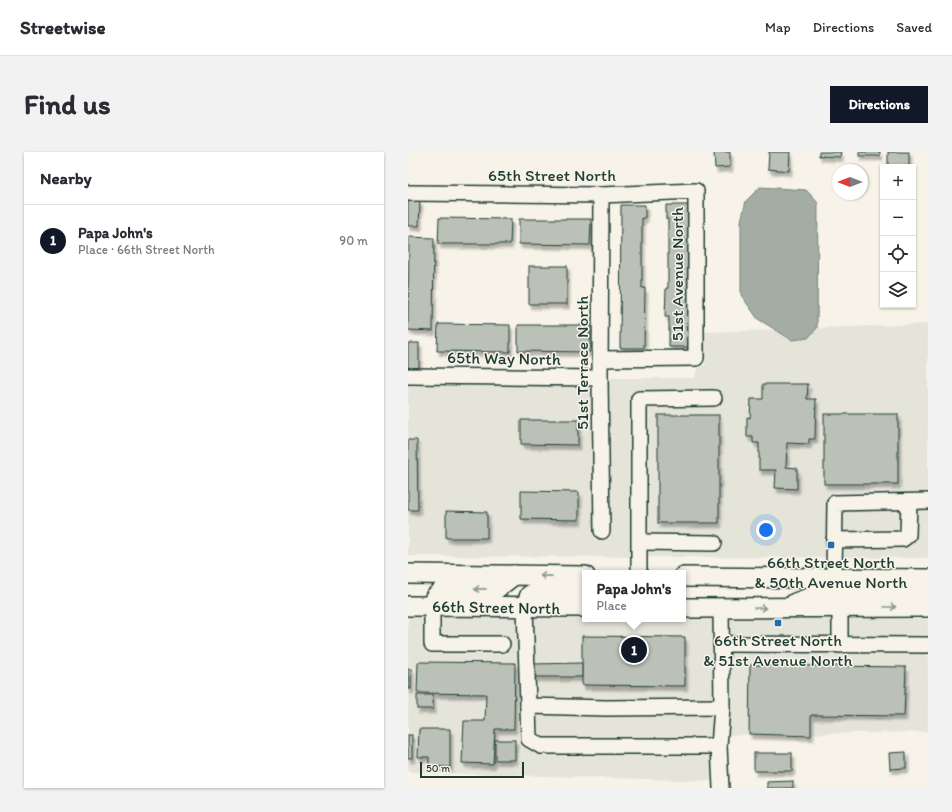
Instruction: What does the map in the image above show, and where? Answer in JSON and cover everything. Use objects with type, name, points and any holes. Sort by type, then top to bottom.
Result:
[{"type":"main road","name":"66th Street North","points":[[408,574],[582,576]]},
{"type":"main road","points":[[432,606],[435,597],[442,591],[496,589],[514,575]]},
{"type":"main road","points":[[688,579],[928,579]]},
{"type":"main road","points":[[782,608],[823,593],[917,592],[928,589]]},
{"type":"main road","points":[[525,607],[530,595],[540,590],[582,590]]},
{"type":"main road","name":"66th Street North","points":[[408,606],[582,607]]},
{"type":"main road","points":[[686,608],[928,607]]},
{"type":"street","name":"65th Street North","points":[[408,193],[601,195],[696,191]]},
{"type":"street","name":"51st Avenue North","points":[[601,359],[696,358],[696,191]]},
{"type":"street","name":"51st Terrace North","points":[[601,195],[600,378],[602,531]]},
{"type":"street","name":"65th Way North","points":[[408,376],[600,378]]},
{"type":"street","points":[[639,570],[639,399],[714,398]]},
{"type":"street","points":[[834,578],[835,503],[928,501]]},
{"type":"street","points":[[834,540],[903,539],[908,535],[909,502]]},
{"type":"street","points":[[640,542],[714,542]]},
{"type":"street","points":[[432,606],[432,644],[502,644]]},
{"type":"street","points":[[525,607],[528,739],[541,746],[719,746]]},
{"type":"street","points":[[721,608],[722,707],[719,746],[721,788]]},
{"type":"street","points":[[840,608],[840,645]]},
{"type":"street","points":[[721,644],[928,645]]},
{"type":"street","points":[[528,706],[606,708],[722,707]]},
{"type":"shaded area","points":[[760,187],[806,190],[818,203],[817,328],[808,338],[792,340],[758,319],[741,295],[741,221],[746,201]]},
{"type":"shaded area","points":[[928,324],[928,558],[408,556],[408,384],[592,386],[594,539],[610,539],[608,378],[695,378],[698,365],[705,365],[704,332],[775,330],[792,340],[808,338],[817,328]]},
{"type":"shaded area","points":[[408,614],[582,615],[582,622],[686,622],[686,616],[713,617],[712,777],[710,781],[408,772]]},
{"type":"shaded area","points":[[729,617],[928,619],[928,732],[729,735],[728,737],[730,707]]},
{"type":"building","points":[[714,152],[730,152],[730,167],[715,168]]},
{"type":"building","points":[[769,152],[790,152],[789,171],[768,169]]},
{"type":"building","points":[[819,152],[841,152],[840,157],[819,156]]},
{"type":"building","points":[[859,152],[880,152],[880,156],[859,156]]},
{"type":"building","points":[[888,152],[909,152],[909,164],[888,164]]},
{"type":"building","points":[[408,201],[420,201],[419,226],[408,226]]},
{"type":"building","points":[[621,205],[645,205],[645,218],[642,218],[642,288],[645,288],[644,348],[620,348]]},
{"type":"building","points":[[666,205],[690,205],[690,347],[669,347],[669,317],[665,317],[666,288],[668,288],[668,219],[666,219]]},
{"type":"building","points":[[439,218],[511,219],[510,244],[438,244]]},
{"type":"building","points":[[519,219],[591,219],[590,245],[519,244]]},
{"type":"building","points":[[409,237],[434,238],[433,331],[408,330]]},
{"type":"building","points":[[529,266],[567,266],[567,304],[529,304]]},
{"type":"building","points":[[438,324],[510,325],[510,352],[437,351]]},
{"type":"building","points":[[518,325],[590,325],[590,352],[518,351]]},
{"type":"building","points":[[408,343],[419,343],[419,368],[408,368]]},
{"type":"building","points":[[763,384],[808,384],[807,399],[816,399],[815,439],[809,439],[809,444],[787,443],[786,467],[797,468],[797,489],[775,488],[776,470],[759,470],[759,443],[753,443],[753,437],[747,437],[747,417],[750,418],[751,399],[763,399]]},
{"type":"building","points":[[824,414],[898,414],[898,484],[824,484]]},
{"type":"building","points":[[658,415],[719,415],[719,523],[658,523]]},
{"type":"building","points":[[521,420],[578,420],[578,445],[521,444]]},
{"type":"building","points":[[408,440],[417,440],[418,510],[408,510]]},
{"type":"building","points":[[521,491],[579,492],[579,520],[521,519]]},
{"type":"building","points":[[446,511],[487,512],[487,538],[446,538]]},
{"type":"building","points":[[582,636],[685,637],[685,686],[582,685]]},
{"type":"building","points":[[418,662],[515,663],[514,729],[495,729],[493,764],[462,763],[464,721],[485,721],[486,694],[417,693]]},
{"type":"building","points":[[582,663],[582,677],[533,677],[533,664]]},
{"type":"building","points":[[750,665],[906,667],[904,716],[811,715],[811,736],[749,734]]},
{"type":"building","points":[[408,669],[411,669],[411,689],[408,689]]},
{"type":"building","points":[[417,695],[433,695],[433,709],[417,709]]},
{"type":"building","points":[[419,729],[450,729],[450,767],[429,766],[429,757],[418,757]]},
{"type":"building","points":[[408,735],[412,735],[412,758],[408,758]]},
{"type":"building","points":[[495,740],[515,740],[515,760],[495,760]]},
{"type":"building","points":[[906,752],[906,768],[890,769],[889,753]]},
{"type":"building","points":[[754,753],[792,753],[792,771],[754,771]]},
{"type":"building","points":[[793,781],[793,788],[767,788],[767,782]]},
{"type":"place","name":"66th Street North & 50th Avenue North","points":[[831,545]]},
{"type":"place","name":"66th Street North & 51st Avenue North","points":[[778,623]]},
{"type":"place","name":"Papa John's","points":[[634,650]]}]
